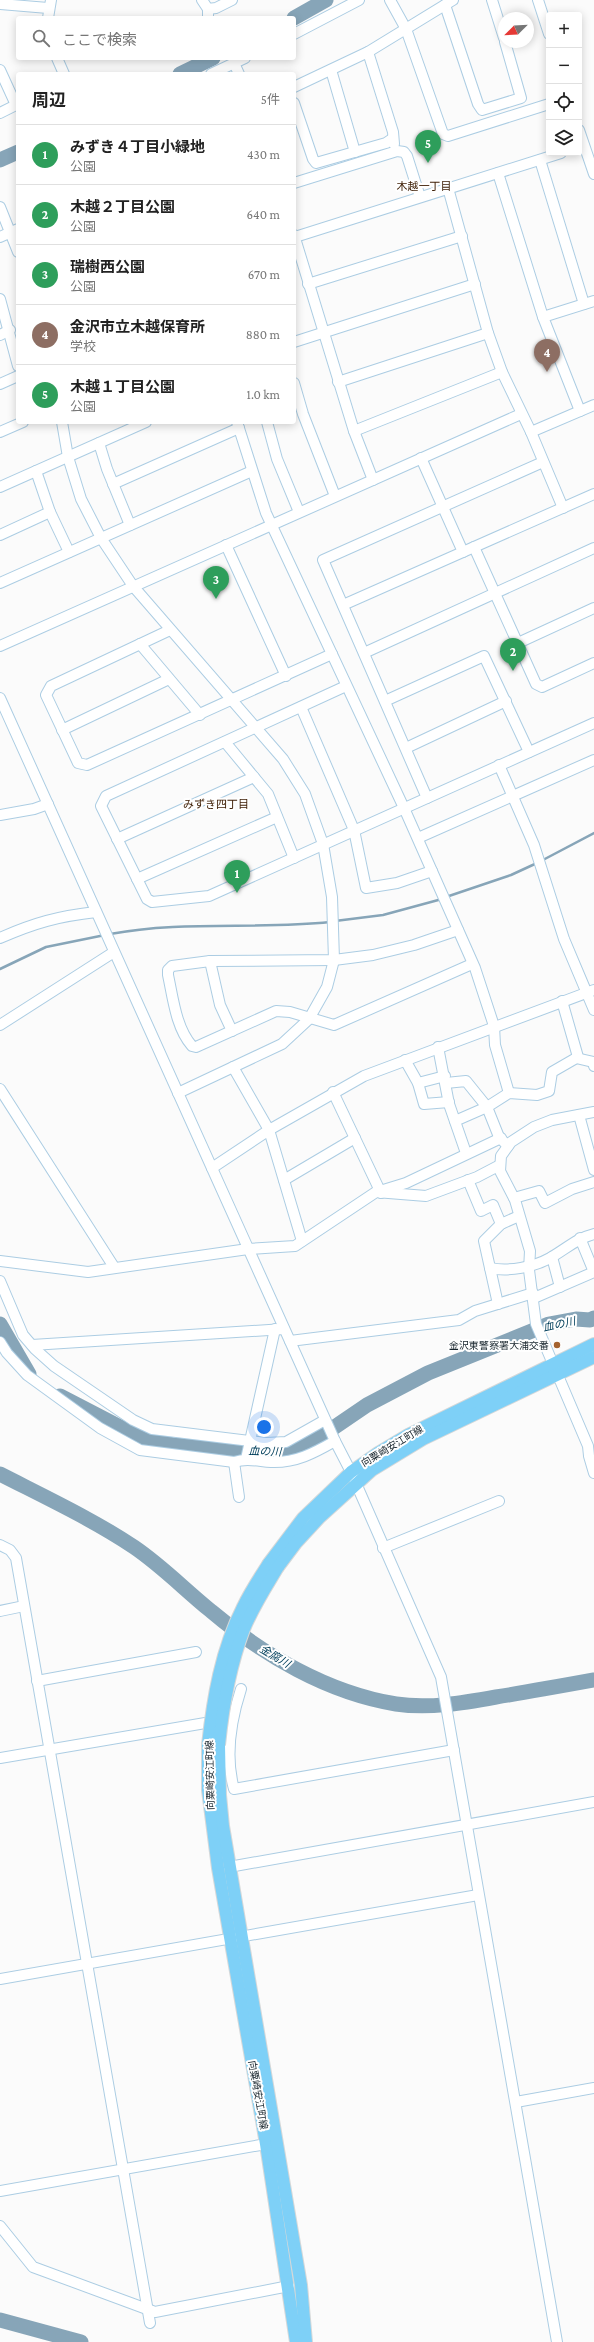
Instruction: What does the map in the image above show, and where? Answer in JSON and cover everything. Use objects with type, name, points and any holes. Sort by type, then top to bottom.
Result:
[{"type":"main road","name":"向粟崎安江町線","points":[[556,1369],[594,1344]]},
{"type":"main road","name":"向粟崎安江町線","points":[[296,2342],[289,2286],[266,2144],[230,1939],[210,1813],[215,1694],[229,1640],[243,1608],[303,1518],[353,1478],[378,1453],[408,1435],[556,1369],[594,1357]]},
{"type":"main road","name":"向粟崎安江町線","points":[[213,1745],[229,1867],[301,2285],[306,2342]]},
{"type":"street","points":[[202,0],[208,14],[232,0]]},
{"type":"street","points":[[296,33],[359,0]]},
{"type":"street","points":[[390,0],[406,29],[443,134],[448,136],[546,105]]},
{"type":"street","points":[[492,0],[498,19]]},
{"type":"street","points":[[538,0],[546,25]]},
{"type":"street","points":[[296,86],[368,52],[449,2],[478,104],[482,110],[517,101],[521,98]]},
{"type":"street","points":[[0,4],[49,9]]},
{"type":"street","points":[[507,48],[526,111]]},
{"type":"street","points":[[368,52],[393,132],[392,139],[397,151]]},
{"type":"street","points":[[58,60],[63,72]]},
{"type":"street","points":[[214,72],[228,61],[237,72]]},
{"type":"street","points":[[0,70],[16,103]]},
{"type":"street","points":[[331,70],[355,152]]},
{"type":"street","points":[[0,113],[16,105]]},
{"type":"street","points":[[296,109],[313,159],[316,163],[355,152],[392,139]]},
{"type":"street","points":[[582,147],[594,174]]},
{"type":"street","points":[[296,182],[397,151],[404,152],[407,156],[420,197]]},
{"type":"street","points":[[296,235],[552,156]]},
{"type":"street","points":[[540,160],[589,303],[543,316]]},
{"type":"street","points":[[498,173],[543,316],[580,411]]},
{"type":"street","points":[[448,188],[488,333],[502,372],[520,414],[531,432],[563,508]]},
{"type":"street","points":[[0,207],[15,230],[0,237]]},
{"type":"street","points":[[308,284],[462,236]]},
{"type":"street","points":[[296,243],[322,333],[354,431],[373,480]]},
{"type":"street","points":[[296,341],[475,284]]},
{"type":"street","points":[[0,299],[10,330],[16,357]]},
{"type":"street","points":[[0,335],[10,330]]},
{"type":"street","points":[[338,382],[488,333]]},
{"type":"street","points":[[354,431],[502,372]]},
{"type":"street","points":[[0,384],[16,377]]},
{"type":"street","points":[[296,390],[303,414],[335,496]]},
{"type":"street","points":[[531,432],[594,405]]},
{"type":"street","points":[[0,646],[520,414]]},
{"type":"street","points":[[0,432],[18,424]]},
{"type":"street","points":[[62,424],[68,457],[81,499],[101,538],[133,586],[283,759],[304,794],[323,844],[332,897],[335,938],[334,960],[327,987],[308,1019],[282,1044],[178,1093]]},
{"type":"street","points":[[0,487],[142,424]]},
{"type":"street","points":[[268,424],[277,459],[299,512]]},
{"type":"street","points":[[113,484],[238,425],[271,525],[418,838],[472,964],[494,1026],[495,1045],[509,1093]]},
{"type":"street","points":[[99,443],[113,484],[130,525]]},
{"type":"street","points":[[421,458],[463,552]]},
{"type":"street","points":[[427,798],[324,560],[543,462]]},
{"type":"street","points":[[36,471],[50,512],[69,552]]},
{"type":"street","points":[[0,583],[252,471]]},
{"type":"street","points":[[343,605],[594,494]]},
{"type":"street","points":[[0,536],[50,512]]},
{"type":"street","points":[[226,545],[286,676]]},
{"type":"street","points":[[474,547],[536,684],[542,687],[594,663]]},
{"type":"street","points":[[364,653],[594,548]]},
{"type":"street","points":[[518,643],[594,608]]},
{"type":"street","points":[[170,630],[52,686],[48,690],[46,695],[78,763],[86,765],[232,701],[332,654]]},
{"type":"street","points":[[140,644],[200,715]]},
{"type":"street","points":[[385,701],[484,656],[529,752]]},
{"type":"street","points":[[62,730],[169,679]]},
{"type":"street","points":[[346,686],[106,796],[101,806],[146,899],[152,902],[209,896],[594,722]]},
{"type":"street","points":[[0,698],[248,1249],[280,1329],[290,1341],[325,1420],[353,1478],[441,1677],[557,2342]]},
{"type":"street","points":[[406,748],[506,701]]},
{"type":"street","points":[[301,707],[354,830],[366,888],[397,883],[432,871]]},
{"type":"street","points":[[225,742],[268,794],[294,858]]},
{"type":"street","points":[[418,838],[514,797],[594,760]]},
{"type":"street","points":[[499,765],[534,845],[564,938],[590,991],[594,1010]]},
{"type":"street","points":[[117,839],[254,777]]},
{"type":"street","points":[[0,815],[48,804]]},
{"type":"street","points":[[137,879],[277,817]]},
{"type":"street","points":[[0,938],[33,924],[62,916],[96,912]]},
{"type":"street","points":[[458,930],[414,945],[373,956],[334,960],[210,962],[172,966],[168,970],[176,1010],[187,1041],[192,1046],[196,1047],[276,1011],[290,1012],[308,1019],[334,1025],[472,964]]},
{"type":"street","points":[[0,1025],[112,947]]},
{"type":"street","points":[[210,962],[220,1005],[232,1031]]},
{"type":"street","points":[[212,1168],[269,1130],[333,1092],[364,1076],[590,991]]},
{"type":"street","points":[[455,1121],[487,1107],[509,1093],[537,1094],[549,1091],[552,1072],[578,1057],[574,1037],[562,1001]]},
{"type":"street","points":[[438,1047],[456,1130],[466,1154]]},
{"type":"street","points":[[576,1058],[594,1063]]},
{"type":"street","points":[[405,1060],[418,1083],[424,1104],[449,1102]]},
{"type":"street","points":[[233,1067],[269,1130],[302,1241]]},
{"type":"street","points":[[418,1083],[446,1080],[466,1081],[487,1107],[505,1142],[501,1156],[500,1171],[514,1198],[530,1250],[529,1265],[539,1329],[588,1446],[594,1473]]},
{"type":"street","points":[[0,1089],[114,1267]]},
{"type":"street","points":[[333,1092],[381,1192]]},
{"type":"street","points":[[381,1192],[449,1164],[466,1154],[505,1142],[534,1127],[567,1116],[594,1112]]},
{"type":"street","points":[[579,1115],[594,1170]]},
{"type":"street","points":[[284,1180],[355,1138]]},
{"type":"street","points":[[0,1261],[88,1272],[114,1267],[248,1249],[295,1246],[361,1200],[376,1192],[426,1196],[468,1180],[500,1165]]},
{"type":"street","points":[[468,1180],[481,1211],[493,1205],[501,1224]]},
{"type":"street","points":[[514,1198],[539,1191],[545,1202],[572,1189],[594,1182]]},
{"type":"street","points":[[498,1304],[484,1241],[501,1224],[519,1216]]},
{"type":"street","points":[[490,1268],[504,1271],[529,1265],[552,1257],[580,1238],[594,1234]]},
{"type":"street","points":[[290,1341],[459,1320],[498,1304],[534,1296],[560,1287],[594,1272],[580,1238]]},
{"type":"street","points":[[552,1257],[560,1287]]},
{"type":"street","points":[[0,1281],[23,1335],[32,1345],[54,1366],[133,1420],[152,1428],[266,1443],[286,1442],[325,1420]]},
{"type":"street","points":[[32,1345],[280,1329]]},
{"type":"street","points":[[246,1458],[249,1441],[280,1329]]},
{"type":"street","points":[[0,1342],[7,1353],[27,1375],[100,1428],[140,1450],[234,1462],[246,1458],[271,1462],[295,1460],[313,1454],[335,1441]]},
{"type":"street","points":[[234,1462],[239,1497]]},
{"type":"street","points":[[383,1548],[499,1500]]},
{"type":"street","points":[[0,1545],[10,1550],[16,1558],[150,2323]]},
{"type":"street","points":[[0,1610],[24,1606]]},
{"type":"street","points":[[37,1681],[196,1652]]},
{"type":"street","points":[[241,1689],[230,1739],[231,1777],[234,1789],[454,1750]]},
{"type":"street","points":[[0,1758],[234,1719]]},
{"type":"street","points":[[229,1867],[594,1802]]},
{"type":"street","points":[[0,1979],[478,1895]]},
{"type":"street","points":[[516,2102],[594,2088]]},
{"type":"street","points":[[0,2192],[266,2144]]},
{"type":"street","points":[[0,2226],[33,2267],[155,2312],[289,2286]]},
{"type":"waterway","points":[[296,17],[326,0]]},
{"type":"waterway","points":[[184,72],[209,60]]},
{"type":"waterway","points":[[0,160],[16,153]]},
{"type":"waterway","points":[[541,861],[594,833]]},
{"type":"waterway","points":[[446,897],[511,875],[537,863]]},
{"type":"waterway","points":[[335,921],[383,915],[442,899]]},
{"type":"waterway","points":[[110,934],[165,927],[275,925],[330,922]]},
{"type":"waterway","points":[[0,969],[46,947],[105,935]]},
{"type":"waterway","name":"血の川","points":[[60,1396],[141,1438],[174,1445],[274,1453],[290,1451],[320,1437],[367,1405],[428,1373],[549,1324],[576,1319],[590,1320],[594,1318]]},
{"type":"waterway","name":"血の川","points":[[0,1324],[29,1374]]},
{"type":"waterway","name":"金腐川","points":[[0,1474],[102,1527],[134,1547],[231,1627],[274,1657],[321,1681],[346,1691],[371,1699],[396,1704],[433,1706],[594,1680]]},
{"type":"waterway","points":[[0,2320],[81,2342]]},
{"type":"place","name":"木越１丁目公園","points":[[428,163]]},
{"type":"place","name":"金沢市立木越保育所","points":[[547,372]]},
{"type":"place","name":"瑞樹西公園","points":[[216,599]]},
{"type":"place","name":"木越２丁目公園","points":[[513,671]]},
{"type":"place","name":"みずき４丁目小緑地","points":[[237,893]]},
{"type":"place","name":"金沢東警察署大浦交番","points":[[557,1345]]},
{"type":"district","name":"木越一丁目","points":[[424,186]]},
{"type":"district","name":"みずき四丁目","points":[[216,804]]}]
